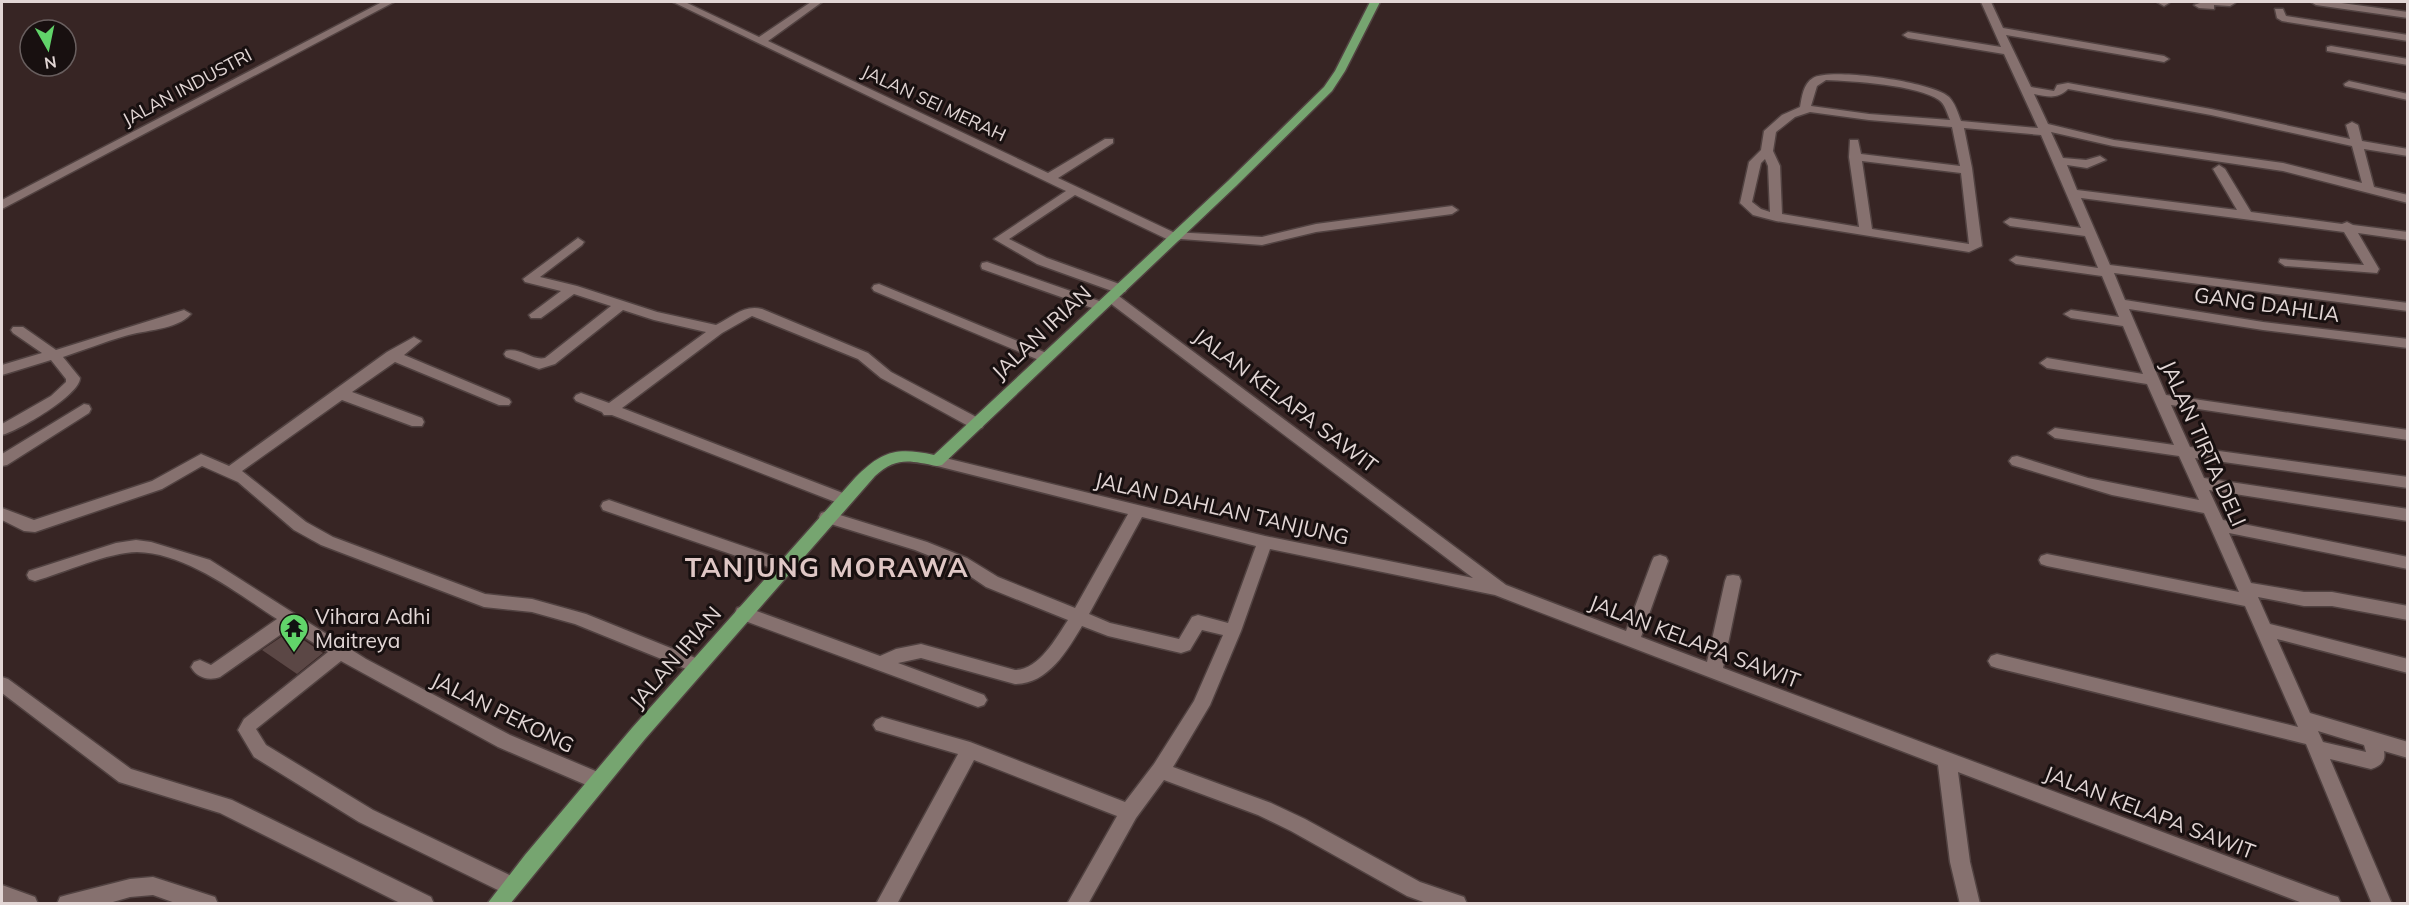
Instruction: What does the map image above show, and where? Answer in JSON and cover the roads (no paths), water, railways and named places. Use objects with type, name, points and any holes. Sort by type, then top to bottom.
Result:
[{"type":"main road","name":"JALAN IRIAN","points":[[496,903],[598,781],[843,499],[872,470],[889,458],[907,455],[937,461],[977,424],[1044,357],[1176,236],[1328,89],[1375,2]]},
{"type":"street","name":"JALAN INDUSTRI","points":[[2,205],[389,2]]},
{"type":"street","name":"JALAN SEI MERAH","points":[[679,2],[1176,236],[1262,241],[1316,228],[1452,210]]},
{"type":"street","points":[[760,41],[817,2]]},
{"type":"street","name":"JALAN TIRTA DELI","points":[[1986,2],[2059,162],[2161,399],[2304,719],[2382,903]]},
{"type":"street","points":[[2199,5],[2210,7],[2208,2],[2230,3]]},
{"type":"street","points":[[2316,2],[2408,15]]},
{"type":"street","points":[[2280,15],[2297,16],[2408,38]]},
{"type":"street","points":[[1998,30],[2164,59]]},
{"type":"street","points":[[1908,35],[2008,51]]},
{"type":"street","points":[[2331,50],[2408,62]]},
{"type":"street","points":[[1767,152],[1755,162],[1746,203],[1757,212],[1969,248],[1976,246],[1958,123],[1949,104],[1934,93],[1836,77],[1815,80],[1809,86],[1804,109]]},
{"type":"street","points":[[2349,84],[2408,97]]},
{"type":"street","points":[[2026,90],[2055,94],[2059,93],[2061,87],[2068,86],[2148,99],[2408,153]]},
{"type":"street","points":[[1776,217],[1774,166],[1767,152],[1770,131],[1804,109],[2076,132],[2113,143],[2283,167],[2408,199]]},
{"type":"street","points":[[2352,125],[2369,189]]},
{"type":"street","points":[[1049,178],[1108,141]]},
{"type":"street","points":[[1854,142],[1866,232]]},
{"type":"street","points":[[1855,157],[1966,170]]},
{"type":"street","points":[[2059,162],[2087,164],[2100,160]]},
{"type":"street","points":[[2219,169],[2245,213]]},
{"type":"street","points":[[1075,190],[1000,239],[1110,297]]},
{"type":"street","points":[[2072,193],[2347,226],[2408,236]]},
{"type":"street","points":[[2010,222],[2090,233]]},
{"type":"street","points":[[2285,262],[2372,270],[2347,226]]},
{"type":"street","points":[[578,242],[530,279],[572,289],[654,316],[717,330]]},
{"type":"street","points":[[2016,260],[2408,307]]},
{"type":"street","points":[[987,266],[1110,297]]},
{"type":"street","points":[[879,288],[1044,357]]},
{"type":"street","points":[[536,315],[572,289]]},
{"type":"street","name":"JALAN KELAPA SAWIT","points":[[1110,297],[1500,590],[2331,903]]},
{"type":"street","name":"GANG DAHLIA","points":[[2120,303],[2263,326],[2408,344]]},
{"type":"street","points":[[511,354],[540,364],[550,361],[621,305]]},
{"type":"street","points":[[609,411],[717,330],[728,327],[749,312],[758,312],[863,356],[886,375],[977,424]]},
{"type":"street","points":[[2,370],[122,332],[165,322],[184,314]]},
{"type":"street","points":[[2071,315],[2129,323]]},
{"type":"street","points":[[2,430],[56,399],[70,388],[73,378],[54,355],[18,330]]},
{"type":"street","points":[[231,472],[414,341]]},
{"type":"street","points":[[392,355],[504,402]]},
{"type":"street","points":[[2047,363],[2153,380]]},
{"type":"street","points":[[339,393],[417,422]]},
{"type":"street","points":[[581,398],[609,411],[843,499]]},
{"type":"street","points":[[2161,399],[2408,435]]},
{"type":"street","points":[[2,461],[84,410]]},
{"type":"street","points":[[2055,433],[2408,483]]},
{"type":"street","points":[[2,514],[32,527],[157,485],[201,459],[231,472],[266,495],[300,526],[327,541],[484,600],[506,604],[528,604],[590,621],[697,666]]},
{"type":"street","name":"JALAN DAHLAN TANJUNG","points":[[937,461],[1265,542],[1500,590]]},
{"type":"street","points":[[2017,461],[2064,478],[2110,490],[2209,508]]},
{"type":"street","points":[[2200,483],[2408,515]]},
{"type":"street","points":[[609,506],[786,567]]},
{"type":"street","points":[[881,664],[896,656],[921,651],[1015,677],[1028,676],[1047,662],[1079,617],[1138,510]]},
{"type":"street","points":[[827,518],[921,546],[951,558],[992,582],[1108,628],[1181,646],[1184,645],[1198,622],[1233,631]]},
{"type":"street","points":[[2218,525],[2408,563]]},
{"type":"street","points":[[1077,903],[1129,812],[1161,770],[1201,705],[1233,631],[1265,542]]},
{"type":"street","name":"JALAN PEKONG","points":[[35,575],[116,549],[136,546],[151,548],[204,564],[339,653],[504,741],[598,781]]},
{"type":"street","points":[[2047,560],[2248,595],[2332,599],[2408,613]]},
{"type":"street","points":[[1631,641],[1660,561]]},
{"type":"street","points":[[1713,672],[1733,581]]},
{"type":"street","points":[[743,613],[978,700]]},
{"type":"street","points":[[200,667],[208,672],[214,672],[290,619]]},
{"type":"street","points":[[2263,629],[2408,666]]},
{"type":"street","points":[[339,653],[250,724],[247,730],[260,751],[366,816],[511,886]]},
{"type":"street","points":[[1996,661],[2374,760],[2376,757],[2372,740]]},
{"type":"street","points":[[2,684],[126,776],[225,806],[424,903]]},
{"type":"street","points":[[2304,719],[2408,750]]},
{"type":"street","points":[[882,725],[970,750],[1029,771],[1129,812]]},
{"type":"street","points":[[886,903],[917,851],[970,750]]},
{"type":"street","points":[[1947,760],[1960,862],[1970,903]]},
{"type":"street","points":[[1161,770],[1298,825],[1427,899],[1457,903]]},
{"type":"street","points":[[67,903],[144,886],[161,888],[208,903]]},
{"type":"street","points":[[2,894],[28,903]]},
{"type":"place","name":"Vihara Adhi Maitreya","points":[[294,654]]},
{"type":"district","name":"TANJUNG MORAWA","points":[[827,567]]}]
